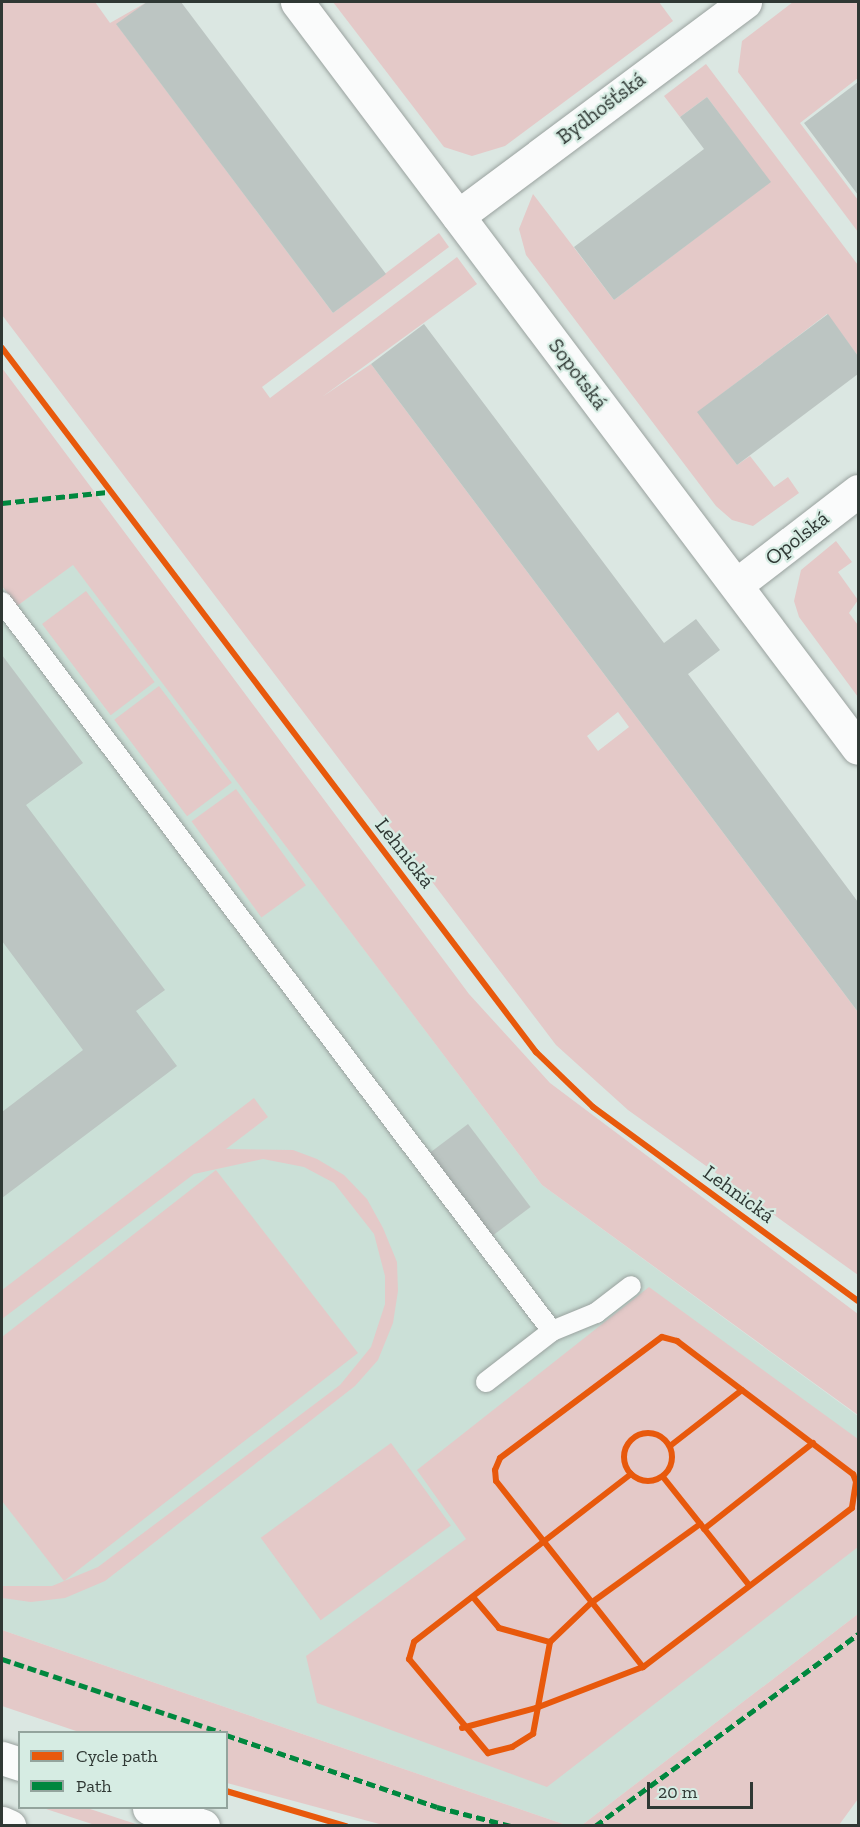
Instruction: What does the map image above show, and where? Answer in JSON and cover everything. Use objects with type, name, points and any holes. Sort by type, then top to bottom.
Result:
[{"type":"street","name":"Sopotská","points":[[297,2],[858,748]]},
{"type":"street","name":"Bydhošťská","points":[[458,216],[745,2]]},
{"type":"street","name":"Opolská","points":[[736,585],[858,491]]},
{"type":"street","points":[[2,1758],[18,1763]]},
{"type":"street","points":[[152,1809],[202,1826]]},
{"type":"street","points":[[2,1823],[9,1826]]},
{"type":"lane","points":[[2,602],[552,1331]]},
{"type":"lane","points":[[486,1382],[552,1331],[596,1313],[631,1286]]},
{"type":"shaded area","points":[[2,2],[95,2],[110,23],[147,2],[117,25],[333,313],[439,233],[449,247],[262,387],[270,398],[457,257],[477,284],[322,397],[371,364],[858,1012],[858,1275],[628,1110],[556,1045],[2,315]],"holes":[[[618,712],[629,727],[598,751],[587,736]]]},
{"type":"shaded area","points":[[333,2],[659,2],[673,21],[505,146],[472,156],[444,147]]},
{"type":"shaded area","points":[[793,2],[858,2],[858,78],[800,123],[858,200],[858,232],[738,72],[742,41]]},
{"type":"shaded area","points":[[706,64],[858,265],[858,356],[827,314],[698,412],[737,465],[750,456],[774,487],[788,477],[799,493],[753,526],[732,520],[716,506],[526,255],[519,229],[533,194],[614,300],[770,182],[707,97],[680,117],[664,96]]},
{"type":"shaded area","points":[[2,368],[469,994],[550,1083],[858,1314],[858,1415],[542,1185],[73,565],[17,606],[2,586]]},
{"type":"shaded area","points":[[836,541],[852,562],[838,572],[858,600],[849,613],[858,625],[858,697],[799,617],[794,601],[801,570]]},
{"type":"shaded area","points":[[73,564],[542,1185],[858,1416],[858,1614],[582,1825],[566,1825],[2,1630],[2,617]]},
{"type":"shaded area","points":[[86,591],[155,682],[111,715],[42,624]]},
{"type":"shaded area","points":[[159,686],[232,783],[187,816],[114,720]]},
{"type":"shaded area","points":[[236,789],[306,885],[261,918],[192,821]]},
{"type":"shaded area","points":[[254,1098],[268,1117],[226,1149],[293,1150],[317,1159],[344,1175],[367,1199],[383,1228],[397,1262],[398,1291],[393,1323],[378,1360],[355,1386],[105,1581],[65,1598],[31,1602],[2,1598],[2,1586],[52,1586],[98,1567],[340,1385],[371,1347],[385,1304],[385,1276],[374,1234],[334,1183],[304,1167],[263,1159],[194,1174],[2,1319],[2,1290]]},
{"type":"shaded area","points":[[216,1170],[358,1353],[64,1581],[2,1501],[2,1337]]},
{"type":"shaded area","points":[[649,1287],[858,1439],[858,1547],[547,1787],[317,1703],[306,1656],[466,1539],[417,1470]]},
{"type":"shaded area","points":[[391,1443],[451,1526],[321,1620],[261,1538]]},
{"type":"shaded area","points":[[858,1614],[858,1799],[839,1825],[582,1825]]},
{"type":"shaded area","points":[[2,1630],[566,1825],[383,1825],[228,1783],[228,1731],[76,1731],[2,1706]]},
{"type":"shaded area","points":[[46,1809],[90,1809],[139,1825],[95,1825]]},
{"type":"building","points":[[147,2],[181,2],[386,274],[333,313],[116,24]]},
{"type":"building","points":[[858,82],[858,195],[804,123]]},
{"type":"building","points":[[707,97],[771,182],[614,300],[574,247],[704,149],[680,117]]},
{"type":"building","points":[[828,314],[858,356],[858,374],[737,465],[697,412]]},
{"type":"building","points":[[424,324],[664,643],[696,619],[720,650],[688,674],[858,902],[858,1012],[371,364]]},
{"type":"building","points":[[2,655],[83,763],[26,805],[165,990],[136,1011],[177,1066],[2,1198],[2,1112],[83,1050],[2,941]]},
{"type":"building","points":[[468,1124],[531,1207],[491,1237],[429,1153]]},
{"type":"marked path","points":[[2,503],[107,492]]},
{"type":"marked path","points":[[595,1826],[858,1634]]},
{"type":"marked path","points":[[2,1659],[217,1731]]},
{"type":"marked path","points":[[228,1736],[437,1807],[511,1826]]},
{"type":"cycle path","name":"Lehnická","points":[[2,348],[536,1052],[593,1107],[858,1301]]},
{"type":"cycle path","points":[[662,1337],[677,1341],[853,1474],[856,1482],[852,1508],[643,1667],[496,1481],[495,1470],[500,1458],[662,1337]]},
{"type":"cycle path","points":[[670,1446],[742,1390]]},
{"type":"cycle path","points":[[643,1433],[653,1433],[665,1440],[672,1452],[672,1457],[672,1462],[665,1474],[653,1481],[643,1481],[628,1470],[624,1462],[624,1452],[635,1437],[643,1433]]},
{"type":"cycle path","points":[[704,1529],[813,1443]]},
{"type":"cycle path","points":[[631,1474],[414,1642],[409,1659],[488,1753],[512,1747],[533,1734],[550,1642],[591,1603],[700,1524]]},
{"type":"cycle path","points":[[663,1477],[748,1584]]},
{"type":"cycle path","points":[[473,1597],[499,1628],[550,1642]]},
{"type":"cycle path","points":[[462,1728],[536,1708],[643,1667]]},
{"type":"cycle path","points":[[228,1792],[346,1826]]}]
